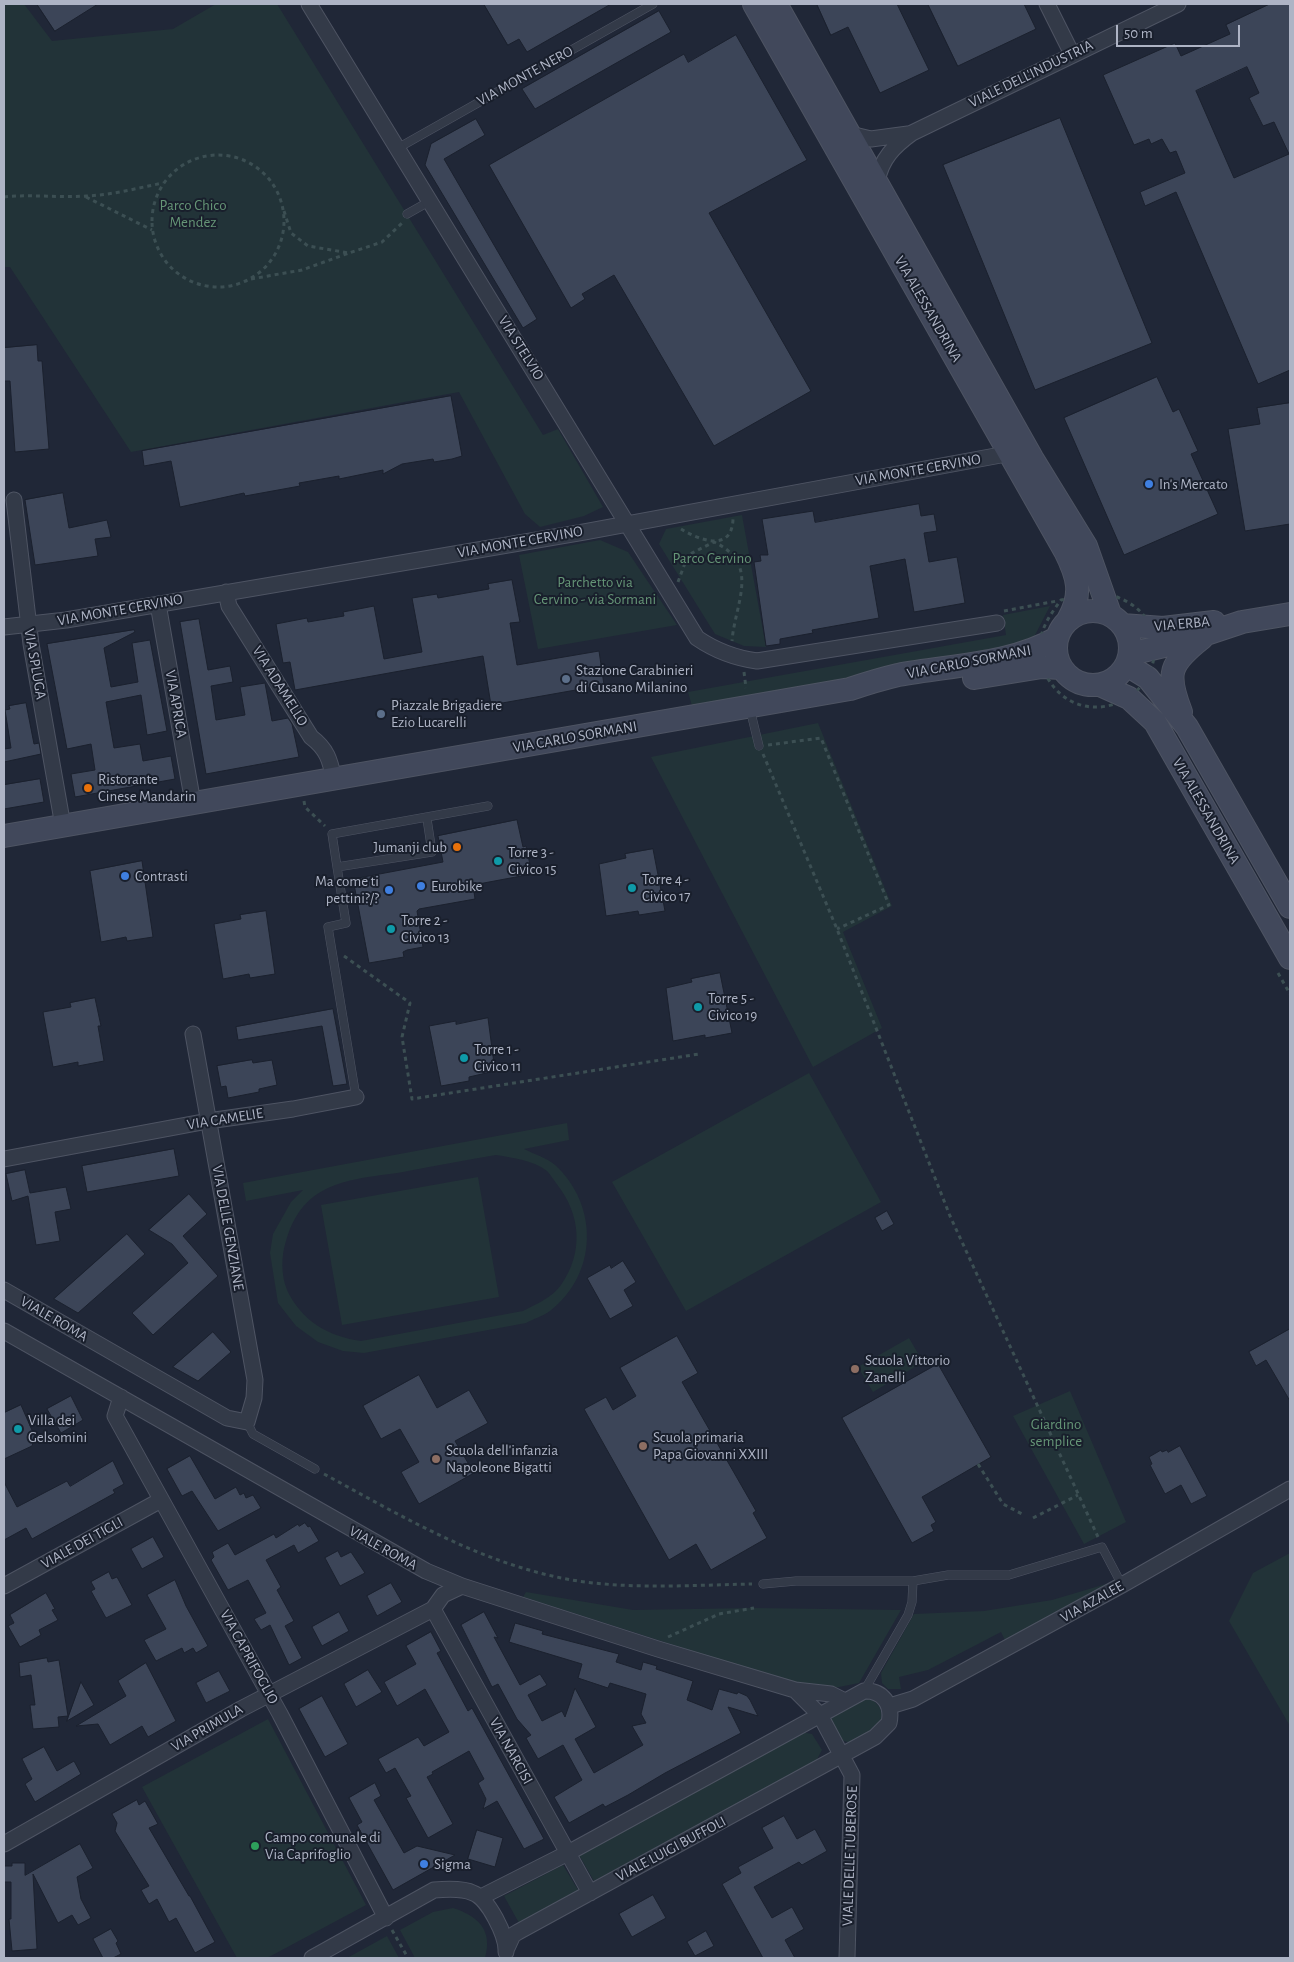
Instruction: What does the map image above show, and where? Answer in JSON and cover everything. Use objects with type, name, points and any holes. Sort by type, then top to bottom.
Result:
[{"type":"street","name":"VIA STELVIO","points":[[309,4],[697,638],[714,650],[737,658],[757,662],[997,623]]},
{"type":"street","name":"VIA ALESSANDRINA","points":[[754,4],[1072,565],[1058,634]]},
{"type":"street","name":"VIA ALESSANDRINA","points":[[776,4],[1032,458],[1086,546],[1097,574],[1101,592],[1116,619]]},
{"type":"street","points":[[1047,4],[1072,54]]},
{"type":"street","name":"VIALE DELL'INDUSTRIA","points":[[877,182],[879,171],[889,152],[912,132],[1178,4]]},
{"type":"street","name":"VIALE DELL'INDUSTRIA","points":[[850,134],[871,139],[912,132]]},
{"type":"street","name":"VIA MONTE CERVINO","points":[[4,627],[28,625],[158,604],[584,532],[1009,453],[1018,452],[1032,458]]},
{"type":"street","name":"VIA SPLUGA","points":[[14,500],[28,625],[63,826]]},
{"type":"street","name":"VIA ADAMELLO","points":[[226,592],[229,606],[306,729],[323,746],[328,754],[334,779]]},
{"type":"street","name":"VIA APRICA","points":[[158,604],[193,803]]},
{"type":"street","points":[[1093,610],[1116,619],[1130,642],[1128,659],[1111,681],[1100,685],[1077,682],[1058,634],[1084,612],[1093,610]]},
{"type":"street","name":"VIA ERBA","points":[[1116,619],[1153,637],[1208,634],[1242,622],[1290,614]]},
{"type":"street","name":"VIA ERBA","points":[[1128,659],[1153,637],[1207,621],[1242,622]]},
{"type":"street","name":"VIA CARLO SORMANI","points":[[4,836],[850,689],[940,684],[1058,634]]},
{"type":"street","points":[[1187,727],[1171,687],[1173,670],[1182,654],[1208,634]]},
{"type":"street","name":"VIA ALESSANDRINA","points":[[1128,659],[1148,678],[1187,727],[1290,907]]},
{"type":"street","name":"VIA ALESSANDRINA","points":[[1100,685],[1129,698],[1155,722],[1290,958]]},
{"type":"street","name":"VIA DELLE GENZIANE","points":[[193,1034],[255,1380],[254,1398],[247,1422]]},
{"type":"street","name":"VIA CAMELIE","points":[[4,1159],[208,1121],[293,1109],[356,1097]]},
{"type":"street","name":"VIALE ROMA","points":[[4,1290],[227,1418],[247,1422]]},
{"type":"street","name":"VIALE ROMA","points":[[4,1331],[121,1397],[185,1436],[418,1567],[462,1586],[658,1649],[795,1690],[831,1694],[845,1701]]},
{"type":"street","name":"VIA CAPRIFOGLIO","points":[[121,1397],[115,1416],[270,1694],[389,1924]]},
{"type":"street","name":"VIA AZALEE","points":[[890,1706],[913,1699],[1122,1585],[1290,1489]]},
{"type":"street","name":"VIALE DEI TIGLI","points":[[4,1586],[161,1500]]},
{"type":"street","name":"VIA PRIMULA","points":[[4,1844],[270,1694],[433,1609],[443,1595],[462,1586]]},
{"type":"street","name":"VIA NARCISI","points":[[433,1609],[590,1893]]},
{"type":"street","name":"VIALE ROMA","points":[[795,1690],[820,1715]]},
{"type":"street","points":[[312,1958],[389,1924],[434,1890],[472,1892],[481,1897],[568,1853],[864,1691],[877,1692],[890,1706]]},
{"type":"street","name":"VIALE LUIGI BUFFOLI","points":[[506,1953],[513,1935],[842,1756],[883,1731],[889,1723],[890,1706]]},
{"type":"street","name":"VIALE DELLE TUBEROSE","points":[[820,1715],[852,1775],[847,1958]]},
{"type":"street","name":"VIALE LUIGI BUFFOLI","points":[[481,1897],[497,1920],[506,1953]]},
{"type":"lane","name":"VIA MONTE NERO","points":[[398,148],[652,4]]},
{"type":"lane","points":[[407,214],[430,201]]},
{"type":"lane","points":[[749,706],[759,746]]},
{"type":"lane","points":[[427,819],[432,852],[337,868],[332,834],[427,819],[488,806]]},
{"type":"lane","name":"VIA CAMELIE","points":[[337,868],[346,923],[328,927],[356,1097]]},
{"type":"lane","points":[[247,1422],[253,1434],[315,1469]]},
{"type":"lane","points":[[763,1584],[796,1581],[913,1581],[948,1575],[1009,1575],[1102,1546],[1122,1585]]},
{"type":"lane","points":[[864,1691],[912,1607],[913,1581]]},
{"type":"path","points":[[349,253],[308,246],[291,234],[274,185],[259,169],[240,159],[219,155],[198,158],[179,167],[164,183],[156,198],[152,214],[153,231],[163,257],[172,268],[189,281],[216,287],[231,286],[250,279],[302,270],[382,242],[400,227],[407,214]]},
{"type":"path","points":[[4,197],[29,194],[85,196],[124,192],[164,183]]},
{"type":"path","points":[[85,196],[153,231]]},
{"type":"path","points":[[250,279],[267,265],[279,247],[284,226],[282,205]]},
{"type":"path","points":[[670,592],[681,579],[688,554],[728,535],[733,527],[731,504]]},
{"type":"path","points":[[676,514],[677,527],[697,539],[714,542],[729,549],[738,561],[741,575],[740,607],[734,620],[737,658],[749,706]]},
{"type":"path","points":[[1101,592],[1122,597],[1140,609],[1153,637],[1154,663],[1148,678],[1129,698],[1113,706],[1091,707],[1070,701],[1053,687],[1058,634],[1101,592]]},
{"type":"path","points":[[997,623],[998,614],[1007,610],[1058,634]]},
{"type":"path","points":[[1058,634],[1043,628],[1058,634]]},
{"type":"path","points":[[837,929],[889,905],[821,738],[759,746],[837,929],[950,1216],[1102,1546]]},
{"type":"path","points":[[300,784],[305,808],[332,834]]},
{"type":"path","points":[[332,947],[410,1003],[402,1037],[412,1099],[698,1054]]},
{"type":"path","points":[[978,1464],[1003,1504],[1024,1515]]},
{"type":"path","points":[[315,1469],[428,1531],[492,1559],[585,1582],[614,1584],[763,1584]]},
{"type":"path","points":[[1033,1518],[1078,1494]]},
{"type":"path","points":[[658,1649],[658,1641],[719,1614],[754,1608]]},
{"type":"path","points":[[389,1924],[400,1926]]},
{"type":"path","points":[[384,1935],[389,1924]]},
{"type":"path","points":[[389,1924],[408,1958]]},
{"type":"green space","name":"Parco Chico Mendez","points":[[4,4],[24,4],[52,41],[173,29],[216,4],[277,4],[543,435],[558,429],[603,507],[584,516],[540,527],[525,514],[459,392],[131,452],[10,267],[4,267]]},
{"type":"green space","name":"Parco Cervino","points":[[742,515],[766,647],[744,646],[715,634],[659,544],[666,529]]},
{"type":"green space","name":"Parchetto via Cervino - via Sormani","points":[[600,540],[628,552],[677,625],[538,649],[519,555]]},
{"type":"green space","points":[[1050,606],[1034,637],[1017,651],[692,706],[688,692],[1006,635],[1003,615]]},
{"type":"green space","points":[[818,723],[892,906],[843,932],[882,1028],[813,1067],[651,757]]},
{"type":"green space","points":[[809,1073],[881,1202],[686,1311],[612,1182]]},
{"type":"green space","points":[[567,1123],[569,1140],[524,1149],[555,1165],[569,1181],[580,1199],[587,1239],[584,1259],[577,1278],[566,1296],[550,1311],[526,1323],[364,1353],[343,1351],[318,1342],[296,1326],[278,1303],[270,1253],[273,1234],[291,1202],[303,1190],[246,1201],[243,1183]],"holes":[[[496,1155],[529,1162],[547,1171],[571,1207],[576,1233],[573,1260],[561,1285],[548,1297],[523,1311],[361,1341],[327,1331],[308,1318],[293,1301],[287,1290],[284,1278],[282,1266],[284,1247],[296,1217],[303,1206],[313,1197],[333,1186],[356,1179]]]},
{"type":"green space","points":[[478,1177],[499,1297],[342,1325],[321,1205]]},
{"type":"green space","points":[[909,1338],[923,1362],[873,1392],[858,1367]]},
{"type":"green space","name":"Giardino semplice","points":[[1070,1391],[1126,1522],[1084,1544],[1013,1416]]},
{"type":"green space","points":[[1290,1553],[1290,1726],[1229,1621],[1253,1573]]},
{"type":"green space","points":[[1106,1584],[1108,1588],[1006,1642],[1001,1632],[928,1670],[899,1677],[901,1689],[888,1689],[882,1683],[881,1673],[914,1614],[984,1611],[1052,1600]]},
{"type":"green space","points":[[526,1592],[633,1610],[754,1608],[901,1610],[859,1683],[829,1689],[805,1687],[523,1597]]},
{"type":"green space","points":[[869,1698],[881,1710],[882,1718],[879,1727],[851,1743],[837,1739],[831,1720],[832,1716],[859,1699]]},
{"type":"green space","name":"Campo comunale di Via Caprifoglio","points":[[268,1719],[366,1905],[267,1958],[237,1958],[142,1787]]},
{"type":"green space","points":[[801,1732],[812,1734],[822,1750],[816,1761],[594,1881],[579,1855]]},
{"type":"green space","points":[[563,1865],[578,1890],[519,1923],[504,1896]]},
{"type":"green space","points":[[453,1908],[470,1915],[481,1925],[487,1940],[485,1958],[415,1958],[400,1930],[433,1912]]},
{"type":"green space","points":[[387,1936],[399,1958],[347,1958]]},
{"type":"building","points":[[37,4],[98,4],[55,31]]},
{"type":"building","points":[[484,4],[611,4],[527,52],[519,39],[508,45]]},
{"type":"building","points":[[817,4],[897,4],[929,70],[880,93],[848,27],[831,35]]},
{"type":"building","points":[[928,4],[1024,4],[1036,29],[958,66]]},
{"type":"building","points":[[1270,4],[1290,4],[1290,370],[1258,384],[1176,192],[1145,206],[1140,192],[1185,173],[1176,151],[1170,153],[1162,139],[1151,144],[1149,139],[1134,145],[1103,75],[1175,43],[1181,56],[1230,34],[1226,25]],"holes":[[[1247,67],[1259,93],[1249,98],[1263,126],[1274,122],[1289,154],[1234,178],[1196,91]]]},
{"type":"building","points":[[659,11],[671,32],[535,109],[522,89]]},
{"type":"building","points":[[736,35],[807,160],[709,213],[811,391],[714,446],[614,275],[582,294],[585,299],[571,308],[489,165],[684,54],[688,62]]},
{"type":"building","points":[[1060,118],[1152,343],[1035,390],[943,165]]},
{"type":"building","points":[[476,119],[485,135],[444,159],[537,319],[523,328],[425,165],[431,144]]},
{"type":"building","points":[[37,345],[38,361],[42,361],[49,449],[15,452],[10,381],[4,381],[4,348]]},
{"type":"building","name":"In's Mercato","points":[[1157,377],[1173,412],[1179,409],[1198,451],[1191,454],[1218,514],[1124,555],[1064,418]]},
{"type":"building","points":[[451,396],[462,456],[452,459],[434,462],[433,459],[402,464],[383,474],[383,470],[339,479],[339,476],[299,483],[300,486],[245,496],[244,493],[180,507],[171,461],[144,466],[142,451]]},
{"type":"building","points":[[1290,403],[1290,524],[1245,531],[1228,429],[1260,424],[1257,408]]},
{"type":"building","points":[[63,493],[69,528],[107,520],[111,537],[95,539],[98,556],[35,565],[25,500]]},
{"type":"building","points":[[919,504],[921,516],[934,514],[937,531],[924,533],[929,562],[957,557],[965,603],[914,612],[905,559],[870,566],[879,618],[812,630],[813,633],[780,639],[780,644],[766,646],[754,562],[761,561],[760,555],[768,555],[762,519],[813,511],[815,522]]},
{"type":"building","points":[[512,580],[520,622],[510,623],[517,665],[599,651],[604,685],[491,705],[483,656],[295,690],[290,662],[283,663],[276,624],[307,618],[308,622],[344,616],[343,612],[374,606],[384,659],[422,652],[412,598],[437,594],[438,598],[489,589],[488,584]]},
{"type":"building","points":[[199,619],[208,670],[230,666],[233,682],[211,686],[216,720],[245,715],[240,687],[265,683],[272,721],[288,718],[292,724],[299,757],[206,774],[180,622]]},
{"type":"building","points":[[134,630],[135,632],[104,648],[111,687],[138,682],[132,643],[150,640],[167,731],[147,735],[141,695],[106,702],[114,748],[140,744],[143,761],[171,756],[175,779],[75,797],[71,774],[95,770],[91,744],[67,749],[47,644]]},
{"type":"building","points":[[26,703],[34,744],[39,743],[41,754],[4,762],[4,749],[11,748],[5,710],[10,709],[9,706]]},
{"type":"building","points":[[40,779],[44,802],[4,809],[4,785]]},
{"type":"building","points":[[517,820],[523,847],[526,846],[532,874],[473,885],[475,899],[419,909],[417,911],[423,947],[403,952],[404,957],[369,963],[353,879],[443,862],[438,836]]},
{"type":"building","name":"Torre 4 - Civico 17","points":[[653,849],[665,911],[639,915],[638,911],[606,916],[599,864],[626,858],[625,854]]},
{"type":"building","points":[[142,861],[153,937],[127,941],[126,937],[101,942],[90,871]]},
{"type":"building","points":[[266,911],[275,974],[250,978],[249,974],[223,979],[214,924],[241,919],[240,915]]},
{"type":"building","name":"Torre 5 - Civico 19","points":[[720,973],[732,1033],[705,1038],[705,1035],[673,1041],[666,988],[692,982],[691,979]]},
{"type":"building","points":[[95,998],[101,1026],[98,1026],[104,1061],[78,1066],[78,1062],[53,1067],[43,1012],[71,1007],[70,1003]]},
{"type":"building","points":[[333,1009],[347,1084],[333,1086],[322,1026],[238,1040],[236,1027]]},
{"type":"building","name":"Torre 1 - Civico 11","points":[[488,1018],[495,1071],[469,1077],[469,1081],[441,1086],[429,1026],[456,1021],[456,1024]]},
{"type":"building","points":[[252,1060],[253,1063],[272,1060],[277,1085],[259,1089],[259,1092],[228,1098],[226,1086],[221,1087],[217,1066]]},
{"type":"building","points":[[174,1149],[179,1176],[87,1192],[82,1166]]},
{"type":"building","points":[[25,1170],[30,1193],[66,1187],[71,1209],[55,1212],[60,1241],[36,1245],[28,1196],[12,1201],[6,1174]]},
{"type":"building","points":[[189,1194],[207,1214],[183,1236],[218,1276],[153,1335],[132,1313],[188,1263],[172,1244],[149,1230]]},
{"type":"building","points":[[887,1211],[894,1224],[882,1231],[875,1218]]},
{"type":"building","points":[[127,1234],[145,1254],[78,1313],[54,1299]]},
{"type":"building","points":[[623,1261],[636,1282],[624,1290],[633,1306],[610,1319],[587,1278],[610,1265],[611,1268]]},
{"type":"building","points":[[1290,1329],[1290,1401],[1266,1360],[1256,1366],[1249,1352]]},
{"type":"building","points":[[213,1332],[231,1352],[198,1381],[173,1367]]},
{"type":"building","points":[[677,1336],[698,1373],[682,1382],[756,1511],[753,1513],[767,1538],[711,1570],[696,1544],[669,1560],[584,1409],[606,1397],[613,1410],[636,1396],[620,1368]]},
{"type":"building","points":[[938,1364],[991,1457],[922,1497],[936,1522],[931,1525],[934,1531],[912,1543],[842,1418]]},
{"type":"building","points":[[419,1375],[437,1408],[469,1390],[488,1423],[455,1441],[474,1473],[419,1504],[401,1472],[419,1462],[400,1429],[381,1439],[363,1406]]},
{"type":"building","points":[[71,1396],[83,1420],[61,1433],[47,1409]]},
{"type":"building","name":"Villa dei Gelsomini","points":[[21,1405],[35,1437],[32,1446],[4,1459],[4,1413]]},
{"type":"building","points":[[1180,1446],[1207,1496],[1191,1504],[1181,1485],[1165,1494],[1150,1465],[1152,1464],[1149,1457],[1161,1450],[1162,1452],[1167,1450],[1168,1452]]},
{"type":"building","points":[[190,1456],[215,1499],[236,1487],[240,1495],[244,1493],[246,1498],[253,1495],[261,1508],[218,1531],[192,1491],[182,1496],[167,1469]]},
{"type":"building","points":[[113,1461],[124,1484],[113,1490],[115,1493],[32,1539],[26,1528],[4,1540],[4,1482],[17,1507],[67,1481],[70,1486]]},
{"type":"building","points":[[305,1523],[308,1527],[310,1526],[319,1541],[298,1553],[294,1545],[266,1560],[281,1587],[277,1590],[294,1621],[285,1626],[302,1658],[289,1665],[270,1625],[261,1630],[254,1619],[266,1613],[248,1580],[228,1590],[211,1560],[214,1557],[212,1552],[228,1543],[235,1555],[274,1534],[276,1538],[298,1524],[299,1526]]},
{"type":"building","points":[[153,1537],[164,1557],[142,1569],[131,1549]]},
{"type":"building","points":[[338,1551],[341,1557],[351,1552],[365,1573],[340,1586],[325,1558]]},
{"type":"building","points":[[109,1572],[112,1579],[117,1577],[132,1605],[106,1618],[91,1591],[95,1589],[91,1582]]},
{"type":"building","points":[[175,1580],[186,1606],[208,1646],[196,1653],[193,1648],[184,1653],[182,1648],[156,1661],[144,1640],[166,1629],[147,1595]]},
{"type":"building","points":[[391,1583],[402,1602],[377,1616],[367,1596]]},
{"type":"building","points":[[46,1593],[55,1609],[52,1610],[58,1620],[39,1630],[41,1635],[20,1647],[8,1626],[14,1623],[10,1615]]},
{"type":"building","points":[[339,1612],[349,1631],[322,1646],[312,1627]]},
{"type":"building","points":[[484,1612],[498,1638],[494,1637],[520,1685],[540,1674],[547,1685],[528,1695],[542,1721],[562,1711],[565,1717],[575,1688],[596,1727],[575,1739],[594,1773],[643,1745],[632,1726],[646,1723],[641,1714],[646,1694],[610,1683],[608,1688],[578,1678],[582,1664],[509,1642],[515,1623],[543,1631],[542,1634],[619,1654],[616,1662],[641,1670],[643,1662],[657,1666],[656,1669],[693,1681],[687,1700],[712,1710],[719,1689],[737,1694],[738,1692],[747,1696],[758,1716],[728,1707],[741,1733],[628,1795],[605,1807],[603,1804],[569,1823],[554,1797],[582,1780],[563,1745],[538,1759],[526,1738],[531,1735],[517,1719],[498,1684],[492,1687],[461,1625]]},
{"type":"building","points":[[431,1632],[441,1651],[437,1653],[468,1711],[472,1708],[544,1839],[524,1849],[497,1801],[483,1809],[486,1799],[478,1783],[484,1779],[469,1751],[432,1772],[433,1774],[427,1777],[453,1824],[428,1838],[406,1798],[411,1796],[395,1768],[386,1773],[378,1759],[418,1737],[424,1746],[449,1732],[425,1689],[397,1706],[384,1682],[416,1664],[406,1646]]},
{"type":"building","points":[[47,1658],[48,1662],[59,1660],[68,1716],[58,1717],[59,1727],[33,1729],[30,1705],[35,1705],[31,1675],[20,1677],[19,1663]]},
{"type":"building","points":[[146,1663],[176,1721],[148,1737],[142,1726],[110,1745],[98,1724],[76,1726],[126,1696],[118,1681]]},
{"type":"building","points":[[368,1670],[382,1692],[356,1707],[344,1684]]},
{"type":"building","points":[[219,1671],[230,1691],[206,1703],[196,1683]]},
{"type":"building","points":[[81,1682],[94,1705],[67,1721]]},
{"type":"building","points":[[322,1696],[348,1744],[325,1757],[299,1709]]},
{"type":"building","points":[[44,1747],[57,1771],[74,1761],[81,1774],[35,1802],[25,1784],[32,1779],[22,1759]]},
{"type":"building","points":[[375,1783],[381,1796],[374,1800],[404,1853],[417,1846],[455,1855],[393,1890],[357,1825],[362,1822],[349,1798]]},
{"type":"building","points":[[137,1800],[139,1805],[145,1801],[158,1824],[149,1828],[215,1942],[195,1953],[176,1918],[169,1922],[157,1899],[149,1904],[141,1890],[149,1886],[115,1831],[117,1823],[112,1814]]},
{"type":"building","points":[[784,1816],[797,1839],[815,1829],[827,1851],[802,1865],[799,1862],[754,1887],[772,1918],[792,1907],[804,1929],[785,1940],[795,1958],[763,1958],[722,1884],[741,1873],[738,1867],[773,1848],[762,1828]]},
{"type":"building","points":[[477,1830],[503,1838],[495,1867],[468,1859]]},
{"type":"building","points":[[80,1844],[93,1868],[77,1877],[81,1899],[91,1918],[78,1925],[72,1915],[58,1923],[33,1874],[37,1949],[12,1951],[9,1919],[11,1919],[11,1882],[4,1882],[4,1866],[12,1866],[12,1863],[25,1863],[25,1875]]},
{"type":"building","points":[[653,1895],[666,1918],[632,1937],[619,1914]]},
{"type":"building","points":[[111,1929],[118,1941],[116,1943],[121,1954],[113,1958],[103,1958],[93,1939]]},
{"type":"building","points":[[706,1931],[714,1946],[695,1956],[687,1942]]},
{"type":"place","name":"In's Mercato","points":[[1149,484]]},
{"type":"place","name":"Stazione Carabinieri di Cusano Milanino","points":[[566,679]]},
{"type":"place","name":"Piazzale Brigadiere Ezio Lucarelli","points":[[381,714]]},
{"type":"place","name":"Ristorante Cinese Mandarin","points":[[88,788]]},
{"type":"place","name":"Jumanji club","points":[[457,847]]},
{"type":"place","name":"Torre 3 - Civico 15","points":[[498,861]]},
{"type":"place","name":"Contrasti","points":[[125,876]]},
{"type":"place","name":"Eurobike","points":[[421,886]]},
{"type":"place","name":"Torre 4 - Civico 17","points":[[632,888]]},
{"type":"place","name":"Ma come ti pettini?/?","points":[[389,890]]},
{"type":"place","name":"Torre 2 - Civico 13","points":[[391,929]]},
{"type":"place","name":"Torre 5 - Civico 19","points":[[698,1007]]},
{"type":"place","name":"Torre 1 - Civico 11","points":[[464,1058]]},
{"type":"place","name":"Scuola Vittorio Zanelli","points":[[855,1369]]},
{"type":"place","name":"Villa dei Gelsomini","points":[[18,1429]]},
{"type":"place","name":"Scuola primaria Papa Giovanni XXIII","points":[[643,1446]]},
{"type":"place","name":"Scuola dell'infanzia Napoleone Bigatti","points":[[436,1459]]},
{"type":"place","name":"Campo comunale di Via Caprifoglio","points":[[255,1846]]},
{"type":"place","name":"Sigma","points":[[424,1864]]}]
